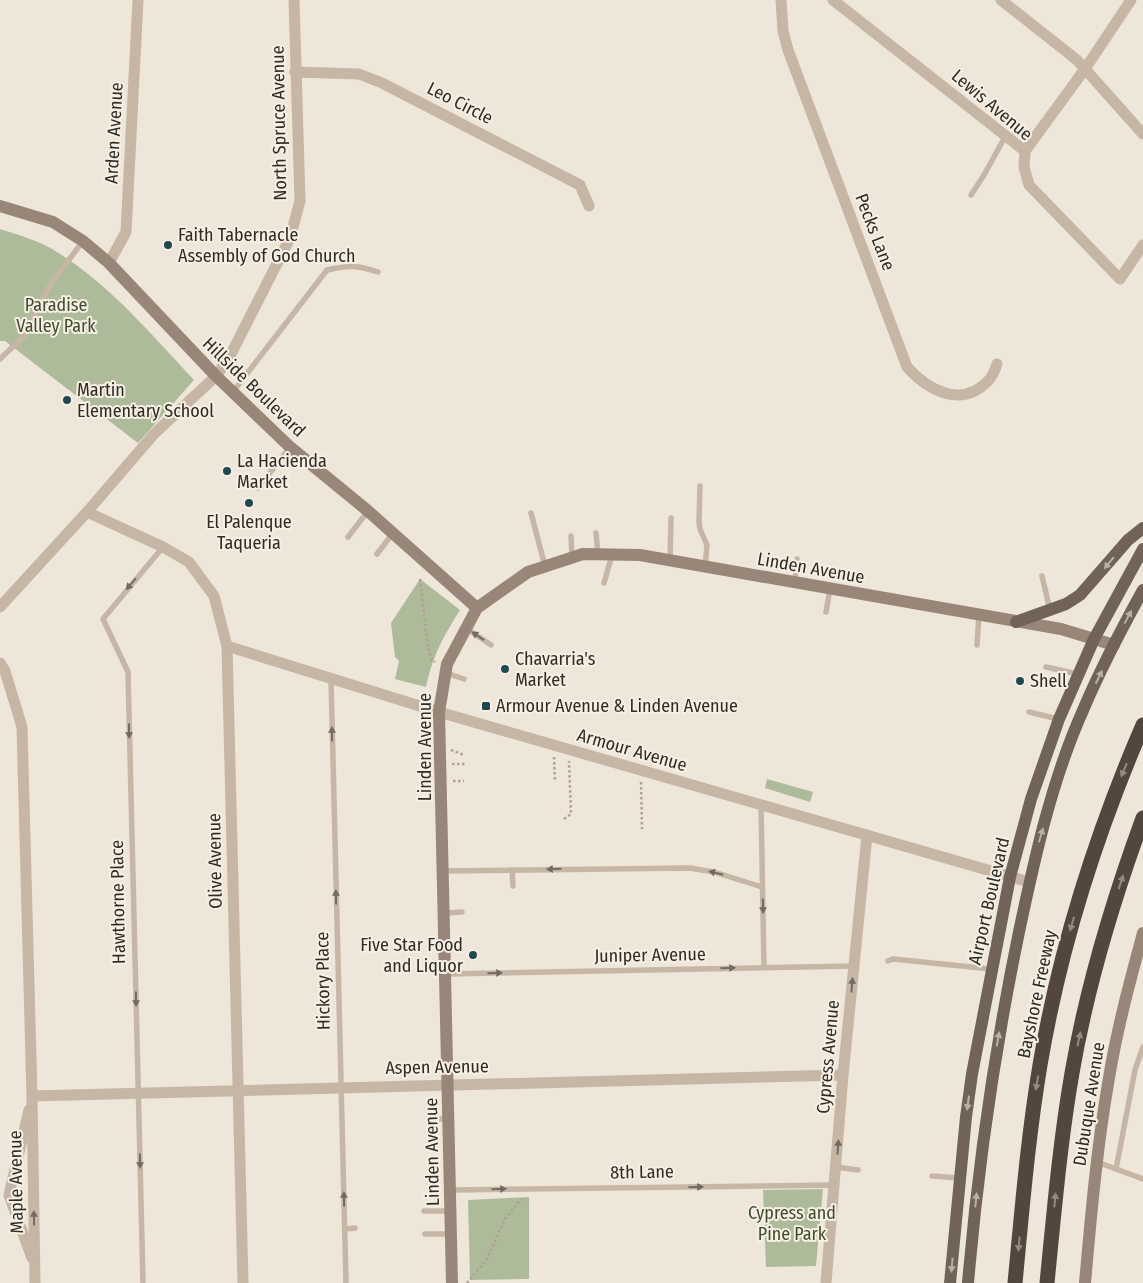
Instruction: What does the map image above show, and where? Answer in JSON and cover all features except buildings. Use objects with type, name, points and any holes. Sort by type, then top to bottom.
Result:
[{"type":"highway","name":"Bayshore Freeway","points":[[1016,1283],[1032,1120],[1040,1064],[1059,975],[1078,901],[1098,839],[1119,781],[1143,725]]},
{"type":"highway","points":[[1047,1283],[1064,1125],[1074,1062],[1096,965],[1111,912],[1143,818]]},
{"type":"main road","points":[[1016,622],[1066,604],[1080,596],[1128,540],[1143,528]]},
{"type":"main road","name":"Airport Boulevard","points":[[950,1283],[972,1074],[1010,877],[1031,799],[1058,720],[1094,639],[1143,549]]},
{"type":"main road","name":"Airport Boulevard","points":[[968,1283],[980,1162],[992,1077],[1006,996],[1039,842],[1062,764],[1083,708],[1143,590]]},
{"type":"street","name":"Arden Avenue","points":[[109,263],[126,232],[138,0]]},
{"type":"street","name":"North Spruce Avenue","points":[[0,607],[87,512],[154,434],[216,376],[229,358],[290,238],[300,201],[294,0]]},
{"type":"street","name":"Pecks Lane","points":[[781,0],[783,32],[788,50],[907,367],[919,380],[934,389],[948,394],[960,395],[978,390],[989,380],[997,364]]},
{"type":"street","name":"Lewis Avenue","points":[[833,0],[1025,151],[1024,166],[1030,185],[1120,279],[1143,245]]},
{"type":"street","points":[[1001,0],[1077,60],[1143,134]]},
{"type":"street","points":[[1025,151],[1085,69],[1132,0]]},
{"type":"street","name":"Leo Circle","points":[[295,72],[359,74],[382,83],[580,185],[589,206]]},
{"type":"street","name":"Hillside Boulevard","points":[[0,206],[53,222],[84,241],[109,263],[232,393],[290,447],[368,511],[477,608]]},
{"type":"street","name":"Olive Avenue","points":[[87,512],[163,547],[188,562],[214,596],[227,646],[243,1283]]},
{"type":"street","name":"Linden Avenue","points":[[452,1283],[450,1190],[442,1119],[447,1085],[445,912],[439,712],[446,668],[465,627],[477,608],[528,572],[545,566],[583,554],[640,555],[1061,629],[1114,645]]},
{"type":"street","name":"Armour Avenue","points":[[227,646],[554,746],[1029,882]]},
{"type":"street","name":"Maple Avenue","points":[[0,663],[5,672],[22,727],[35,1283]]},
{"type":"street","name":"Cypress Avenue","points":[[826,1283],[843,1076],[867,835]]},
{"type":"street","name":"Dubuque Avenue","points":[[1085,1283],[1104,1110],[1116,1039],[1143,934]]},
{"type":"street","name":"Aspen Avenue","points":[[32,1096],[843,1076]]},
{"type":"street","name":"Maple Avenue","points":[[32,1096],[9,1195],[35,1266]]},
{"type":"lane","points":[[971,195],[1006,135]]},
{"type":"lane","points":[[0,359],[25,335],[50,285],[84,241]]},
{"type":"lane","points":[[232,393],[327,270],[360,266],[378,272]]},
{"type":"lane","points":[[258,488],[290,447]]},
{"type":"lane","points":[[700,486],[699,522],[707,546],[705,567]]},
{"type":"lane","points":[[348,537],[368,511]]},
{"type":"lane","points":[[531,513],[545,566]]},
{"type":"lane","points":[[670,560],[671,518]]},
{"type":"lane","points":[[377,554],[393,533]]},
{"type":"lane","points":[[596,533],[598,554]]},
{"type":"lane","points":[[571,536],[572,558]]},
{"type":"lane","name":"Hawthorne Place","points":[[143,1283],[128,672],[103,619],[163,547]]},
{"type":"lane","points":[[604,583],[612,555]]},
{"type":"lane","points":[[795,582],[797,559]]},
{"type":"lane","points":[[1042,576],[1050,610]]},
{"type":"lane","points":[[826,612],[830,589]]},
{"type":"lane","points":[[977,645],[979,615]]},
{"type":"lane","points":[[465,627],[492,645]]},
{"type":"lane","points":[[1046,667],[1078,674]]},
{"type":"lane","points":[[446,668],[464,680]]},
{"type":"lane","name":"Hickory Place","points":[[331,678],[341,1087],[345,1122],[346,1283]]},
{"type":"lane","points":[[1029,712],[1058,720]]},
{"type":"lane","points":[[761,805],[764,967]]},
{"type":"lane","points":[[443,871],[690,868],[714,872],[762,887]]},
{"type":"lane","points":[[512,870],[512,886]]},
{"type":"lane","points":[[445,912],[462,912]]},
{"type":"lane","points":[[888,961],[893,959],[991,969]]},
{"type":"lane","name":"Juniper Avenue","points":[[446,974],[854,966]]},
{"type":"lane","points":[[1116,1169],[1135,1070],[1143,1047]]},
{"type":"lane","points":[[1097,1162],[1143,1179]]},
{"type":"lane","points":[[836,1167],[858,1170]]},
{"type":"lane","points":[[932,1176],[960,1178]]},
{"type":"lane","name":"8th Lane","points":[[450,1190],[835,1185]]},
{"type":"lane","points":[[424,1211],[450,1210]]},
{"type":"lane","points":[[345,1228],[355,1228]]},
{"type":"lane","points":[[425,1234],[451,1234]]},
{"type":"path","points":[[420,578],[428,647],[432,661],[446,668]]},
{"type":"path","points":[[554,746],[555,782]]},
{"type":"path","points":[[564,819],[571,814],[568,750]]},
{"type":"path","points":[[641,770],[642,829]]},
{"type":"path","points":[[467,1283],[487,1259],[504,1219],[520,1199],[536,1189]]},
{"type":"green space","name":"Paradise Valley Park","points":[[0,229],[44,245],[95,279],[146,328],[194,380],[138,443],[5,341],[0,341]]},
{"type":"green space","points":[[420,579],[460,610],[439,647],[426,687],[395,679],[399,661],[395,657],[391,623]]},
{"type":"green space","points":[[767,779],[813,792],[810,802],[765,788]]},
{"type":"green space","name":"Cypress and Pine Park","points":[[823,1189],[816,1266],[766,1267],[763,1190]]},
{"type":"green space","points":[[529,1197],[529,1279],[470,1280],[468,1200]]},
{"type":"place","name":"Faith Tabernacle Assembly of God Church","points":[[168,245]]},
{"type":"place","name":"Martin Elementary School","points":[[67,400]]},
{"type":"place","name":"La Hacienda Market","points":[[227,471]]},
{"type":"place","name":"El Palenque Taqueria","points":[[249,503]]},
{"type":"place","name":"Chavarria's Market","points":[[505,669]]},
{"type":"place","name":"Shell","points":[[1020,681]]},
{"type":"place","name":"Armour Avenue & Linden Avenue","points":[[486,706]]},
{"type":"place","name":"Five Star Food and Liquor","points":[[473,955]]}]
